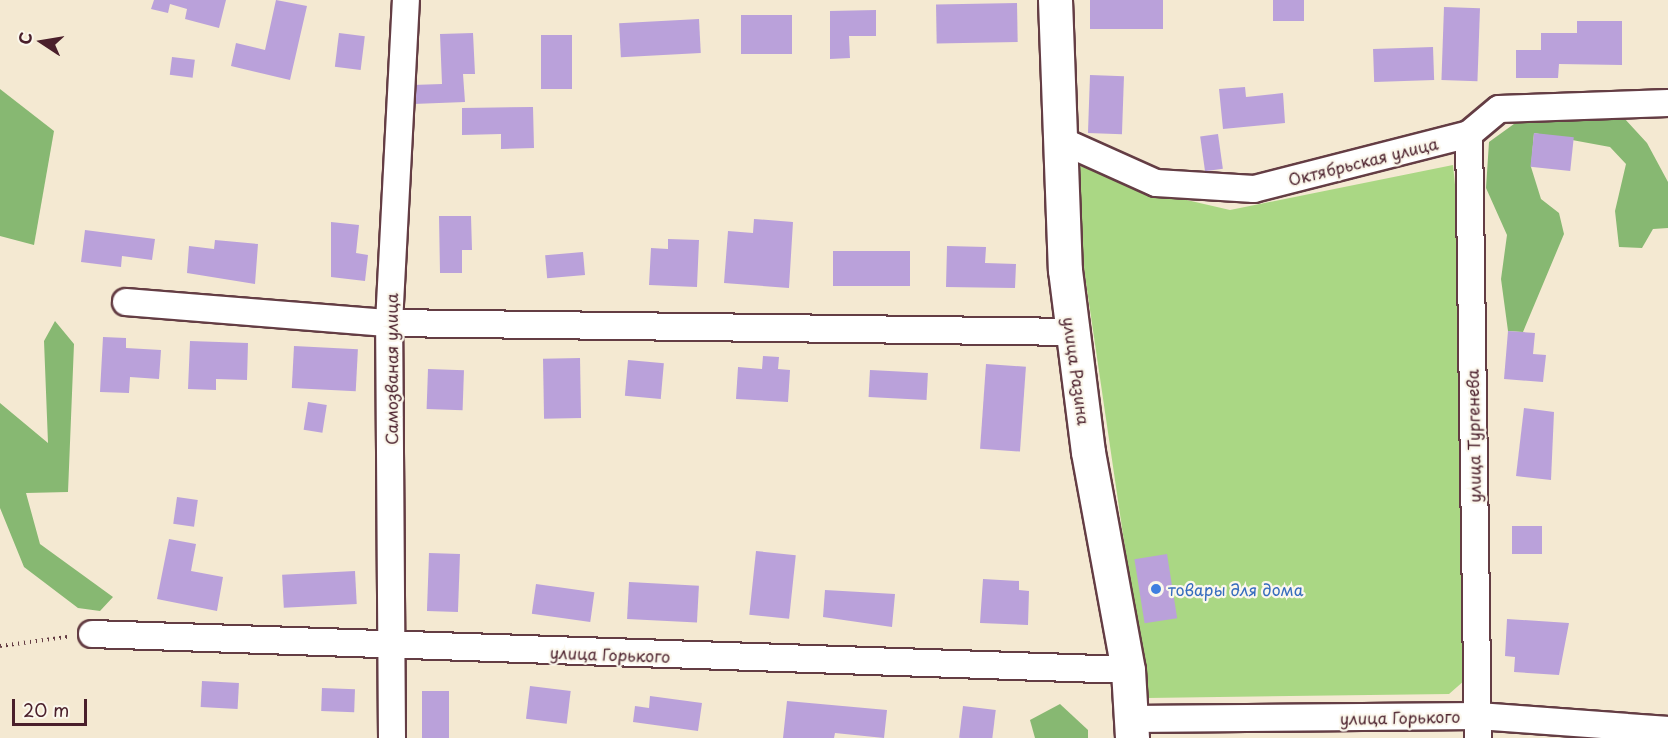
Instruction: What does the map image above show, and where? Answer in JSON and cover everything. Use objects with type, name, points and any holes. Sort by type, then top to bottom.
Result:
[{"type":"street","name":"Самозваная улица","points":[[392,738],[394,648],[389,322],[406,0]]},
{"type":"street","name":"улица Разина","points":[[1055,0],[1058,139],[1072,332],[1128,670],[1131,729]]},
{"type":"street","name":"Октябрьская улица","points":[[1058,139],[1156,183],[1254,189],[1469,134],[1498,109],[1668,103]]},
{"type":"street","name":"улица Тургенева","points":[[1469,134],[1478,727]]},
{"type":"street","points":[[126,302],[389,322],[1072,332]]},
{"type":"street","name":"улица Горького","points":[[92,634],[394,648],[1128,670]]},
{"type":"street","name":"улица Горького","points":[[1131,729],[1478,727],[1668,730]]},
{"type":"path","points":[[0,645],[92,634]]},
{"type":"green space","points":[[0,89],[54,131],[34,245],[0,236]]},
{"type":"green space","points":[[1525,116],[1624,118],[1647,143],[1668,182],[1668,228],[1653,229],[1642,248],[1619,247],[1615,211],[1626,164],[1610,147],[1534,133],[1531,167],[1541,199],[1559,213],[1564,234],[1523,332],[1508,331],[1501,279],[1507,235],[1486,188],[1489,142]]},
{"type":"green space","points":[[1068,160],[1152,192],[1230,210],[1453,165],[1459,224],[1465,680],[1449,694],[1147,698]]},
{"type":"green space","points":[[55,321],[74,344],[68,492],[26,493],[40,544],[113,597],[100,611],[78,608],[24,567],[0,508],[0,403],[48,443],[44,341]]},
{"type":"green space","points":[[1060,704],[1088,730],[1088,738],[1035,738],[1030,720]]},
{"type":"building","points":[[154,0],[226,0],[219,28],[185,19],[187,9],[170,4],[168,13],[151,9]]},
{"type":"building","points":[[276,0],[307,6],[290,80],[231,66],[236,43],[265,50]]},
{"type":"building","points":[[1090,0],[1163,0],[1163,29],[1090,29]]},
{"type":"building","points":[[1273,0],[1304,0],[1304,21],[1273,21]]},
{"type":"building","points":[[1017,3],[1018,42],[937,43],[936,4]]},
{"type":"building","points":[[1444,7],[1480,8],[1477,81],[1441,80]]},
{"type":"building","points":[[876,10],[876,36],[849,36],[850,58],[830,59],[830,11]]},
{"type":"building","points":[[741,15],[792,15],[792,54],[741,54]]},
{"type":"building","points":[[699,19],[701,53],[621,57],[619,23]]},
{"type":"building","points":[[1577,21],[1622,21],[1622,65],[1559,64],[1558,78],[1516,78],[1516,50],[1541,50],[1541,33],[1577,33]]},
{"type":"building","points":[[339,33],[365,36],[361,70],[335,67]]},
{"type":"building","points":[[473,33],[475,74],[463,74],[465,102],[413,104],[412,85],[442,84],[440,34]]},
{"type":"building","points":[[541,35],[572,35],[572,89],[541,89]]},
{"type":"building","points":[[1433,47],[1434,80],[1374,82],[1373,49]]},
{"type":"building","points":[[172,57],[195,60],[193,78],[170,75]]},
{"type":"building","points":[[1090,75],[1124,76],[1122,134],[1088,133]]},
{"type":"building","points":[[1245,87],[1246,97],[1283,93],[1285,123],[1223,129],[1219,89]]},
{"type":"building","points":[[533,107],[534,148],[501,149],[501,134],[462,135],[462,108]]},
{"type":"building","points":[[1534,133],[1574,137],[1570,171],[1530,167]]},
{"type":"building","points":[[1218,134],[1223,169],[1205,171],[1200,137]]},
{"type":"building","points":[[439,216],[471,216],[472,250],[462,250],[462,273],[440,273]]},
{"type":"building","points":[[754,219],[793,222],[789,288],[724,283],[728,231],[753,233]]},
{"type":"building","points":[[331,222],[359,225],[356,253],[368,255],[365,281],[331,277]]},
{"type":"building","points":[[85,230],[155,239],[152,260],[122,256],[121,267],[81,262]]},
{"type":"building","points":[[668,239],[699,240],[697,287],[649,285],[651,248],[668,249]]},
{"type":"building","points":[[215,240],[258,244],[255,284],[187,273],[189,246],[214,249]]},
{"type":"building","points":[[947,246],[986,247],[985,263],[1016,264],[1015,288],[946,287]]},
{"type":"building","points":[[833,251],[910,251],[910,286],[833,286]]},
{"type":"building","points":[[583,252],[585,275],[547,278],[545,255]]},
{"type":"building","points":[[1508,331],[1535,333],[1533,354],[1546,355],[1543,382],[1504,379]]},
{"type":"building","points":[[103,337],[126,338],[126,348],[161,350],[159,379],[130,377],[129,393],[100,392]]},
{"type":"building","points":[[190,341],[248,343],[247,380],[216,379],[216,390],[188,389]]},
{"type":"building","points":[[294,346],[358,349],[356,391],[292,388]]},
{"type":"building","points":[[763,356],[779,357],[778,369],[790,370],[788,402],[736,399],[738,367],[762,369]]},
{"type":"building","points":[[580,358],[581,418],[544,419],[543,359]]},
{"type":"building","points":[[628,360],[664,363],[661,399],[625,396]]},
{"type":"building","points":[[986,364],[1026,367],[1020,452],[980,449]]},
{"type":"building","points":[[428,369],[464,370],[463,410],[427,409]]},
{"type":"building","points":[[870,370],[928,373],[927,400],[869,397]]},
{"type":"building","points":[[308,402],[327,405],[322,433],[304,430]]},
{"type":"building","points":[[1524,408],[1554,412],[1551,480],[1516,476]]},
{"type":"building","points":[[177,497],[198,500],[194,527],[173,524]]},
{"type":"building","points":[[1512,526],[1542,526],[1542,554],[1512,554]]},
{"type":"building","points":[[169,539],[196,544],[191,571],[223,577],[217,611],[157,599]]},
{"type":"building","points":[[756,551],[796,555],[789,619],[749,615]]},
{"type":"building","points":[[429,553],[460,554],[458,612],[427,611]]},
{"type":"building","name":"товары для дома","points":[[1167,554],[1177,618],[1145,623],[1134,559]]},
{"type":"building","points":[[355,571],[357,604],[284,608],[282,575]]},
{"type":"building","points":[[983,579],[1019,581],[1019,590],[1029,591],[1028,625],[980,623]]},
{"type":"building","points":[[629,582],[699,586],[697,623],[627,619]]},
{"type":"building","points":[[536,584],[594,592],[590,622],[532,614]]},
{"type":"building","points":[[825,590],[895,594],[892,627],[823,617]]},
{"type":"building","points":[[1507,619],[1569,623],[1559,675],[1514,672],[1515,657],[1505,656]]},
{"type":"building","points":[[202,681],[239,683],[238,709],[201,707]]},
{"type":"building","points":[[530,686],[571,691],[567,724],[526,719]]},
{"type":"building","points":[[322,688],[355,689],[354,712],[321,711]]},
{"type":"building","points":[[422,691],[449,691],[449,738],[422,738]]},
{"type":"building","points":[[650,696],[702,703],[698,731],[633,722],[635,706],[649,708]]},
{"type":"building","points":[[787,701],[887,710],[884,738],[835,733],[834,738],[783,738]]},
{"type":"building","points":[[963,706],[996,710],[992,738],[959,738]]},
{"type":"place","name":"товары для дома","points":[[1156,589]]}]
